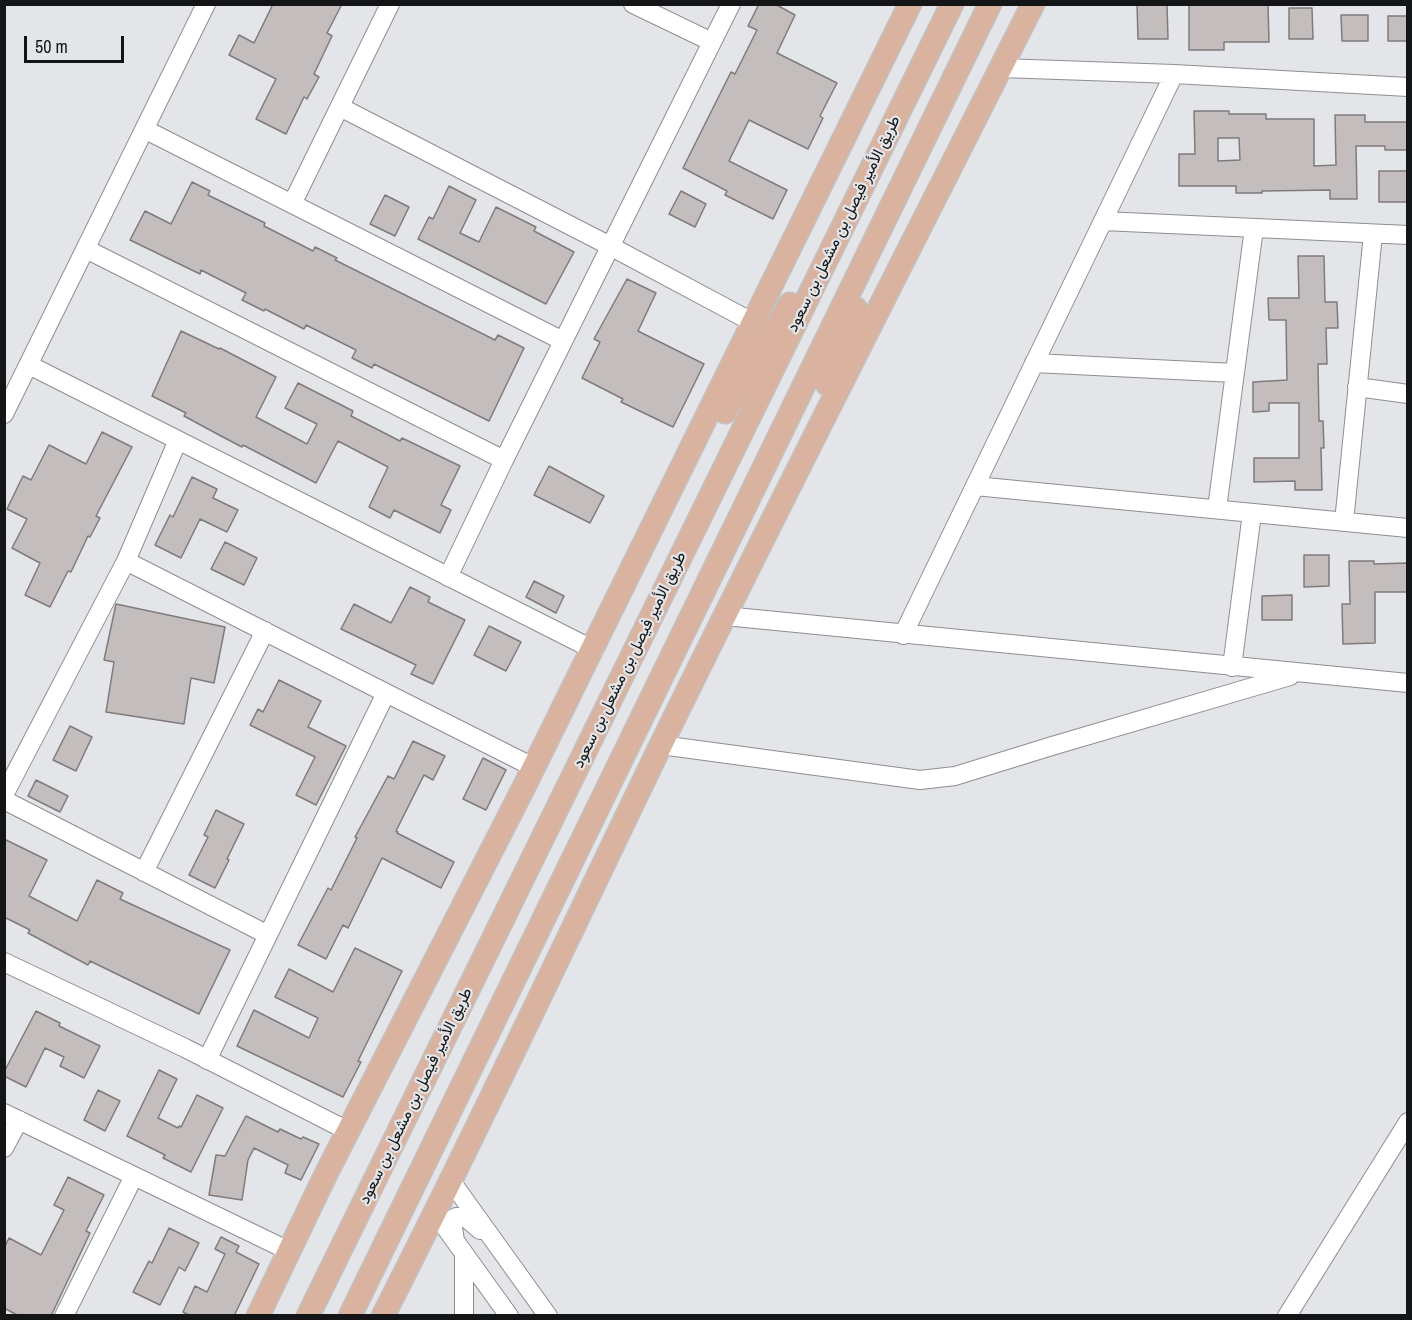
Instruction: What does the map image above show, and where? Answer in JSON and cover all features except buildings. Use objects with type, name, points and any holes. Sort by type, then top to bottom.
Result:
[{"type":"main road","points":[[258,1316],[348,1131],[593,649],[910,4]]},
{"type":"main road","name":"طريق الأمير فيصل بن مشعل بن سعود","points":[[308,1316],[952,4]]},
{"type":"main road","points":[[350,1316],[990,4]]},
{"type":"main road","points":[[383,1316],[435,1214],[661,745],[1033,4]]},
{"type":"main road","points":[[632,567],[869,171]]},
{"type":"main road","points":[[781,503],[908,171]]},
{"type":"main road","points":[[534,939],[661,745]]},
{"type":"street","points":[[4,414],[146,130],[206,4]]},
{"type":"street","points":[[292,204],[390,4]]},
{"type":"street","points":[[633,4],[712,42]]},
{"type":"street","points":[[448,577],[731,4]]},
{"type":"street","points":[[1001,68],[1174,74],[1407,87]]},
{"type":"street","points":[[903,634],[1174,74]]},
{"type":"street","points":[[340,107],[754,323]]},
{"type":"street","points":[[146,130],[563,341]]},
{"type":"street","points":[[1103,220],[1407,235]]},
{"type":"street","points":[[1217,509],[1254,228]]},
{"type":"street","points":[[1344,522],[1373,234]]},
{"type":"street","points":[[87,249],[504,460]]},
{"type":"street","points":[[1034,363],[1235,373]]},
{"type":"street","points":[[29,365],[593,649]]},
{"type":"street","points":[[1357,387],[1407,394]]},
{"type":"street","points":[[4,795],[126,561],[178,440]]},
{"type":"street","points":[[975,486],[1407,528]]},
{"type":"street","points":[[1232,667],[1252,513]]},
{"type":"street","points":[[126,561],[533,767]]},
{"type":"street","points":[[725,616],[1407,684]]},
{"type":"street","points":[[144,872],[265,632]]},
{"type":"street","points":[[661,745],[920,780],[955,776],[1300,673]]},
{"type":"street","points":[[207,1060],[386,693]]},
{"type":"street","points":[[4,800],[268,935]]},
{"type":"street","points":[[4,962],[348,1131]]},
{"type":"street","points":[[4,1148],[12,1116],[289,1251]]},
{"type":"street","points":[[1287,1316],[1407,1122]]},
{"type":"street","points":[[64,1316],[134,1176]]},
{"type":"street","points":[[451,1181],[548,1316]]},
{"type":"street","points":[[435,1214],[509,1316]]},
{"type":"street","points":[[464,1316],[460,1247],[452,1220],[456,1217],[465,1217],[493,1241]]}]
